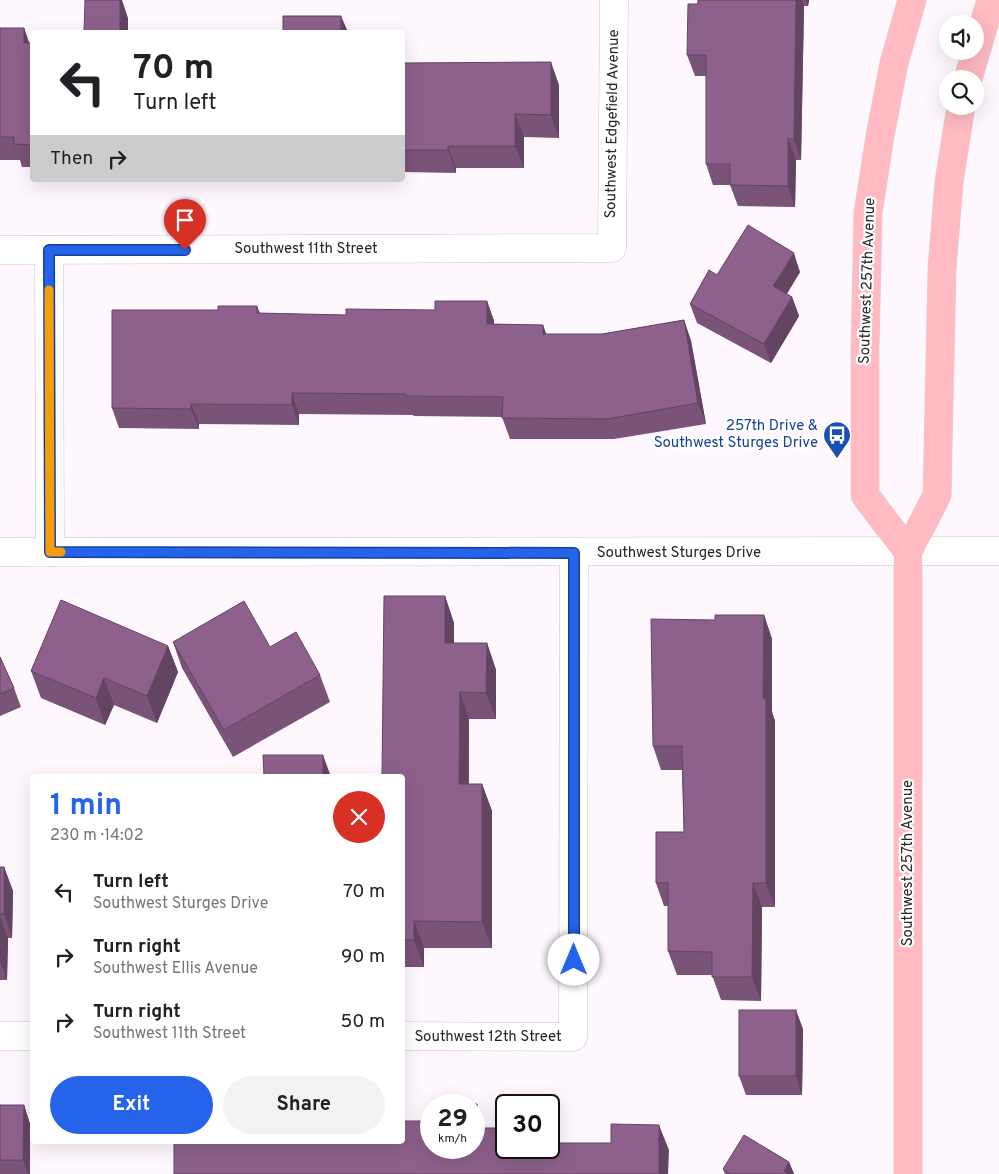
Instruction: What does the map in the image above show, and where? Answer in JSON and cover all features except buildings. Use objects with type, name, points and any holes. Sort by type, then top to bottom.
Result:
[{"type":"main road","name":"Southwest 257th Avenue","points":[[908,552],[864,496],[868,213],[894,63],[912,0]]},
{"type":"main road","points":[[971,70],[991,0]]},
{"type":"main road","name":"Southwest 257th Avenue","points":[[908,1174],[908,552],[937,496],[942,269],[949,182],[960,115]]},
{"type":"street","name":"Southwest Edgefield Avenue","points":[[612,248],[614,0]]},
{"type":"street","name":"Southwest 11th Street","points":[[0,250],[612,248]]},
{"type":"street","points":[[49,250],[50,552]]},
{"type":"street","name":"Southwest Sturges Drive","points":[[0,552],[574,553],[999,551]]},
{"type":"street","name":"Southwest 12th Street","points":[[405,1036],[574,1037],[574,553]]},
{"type":"street","points":[[0,1036],[30,1036]]},
{"type":"slow traffic","points":[[49,290],[50,552],[61,552]]},
{"type":"place","name":"257th Drive & Southwest Sturges Drive","points":[[837,459]]},
{"type":"route","points":[[185,250],[49,250],[50,552],[574,553],[574,960]]}]
